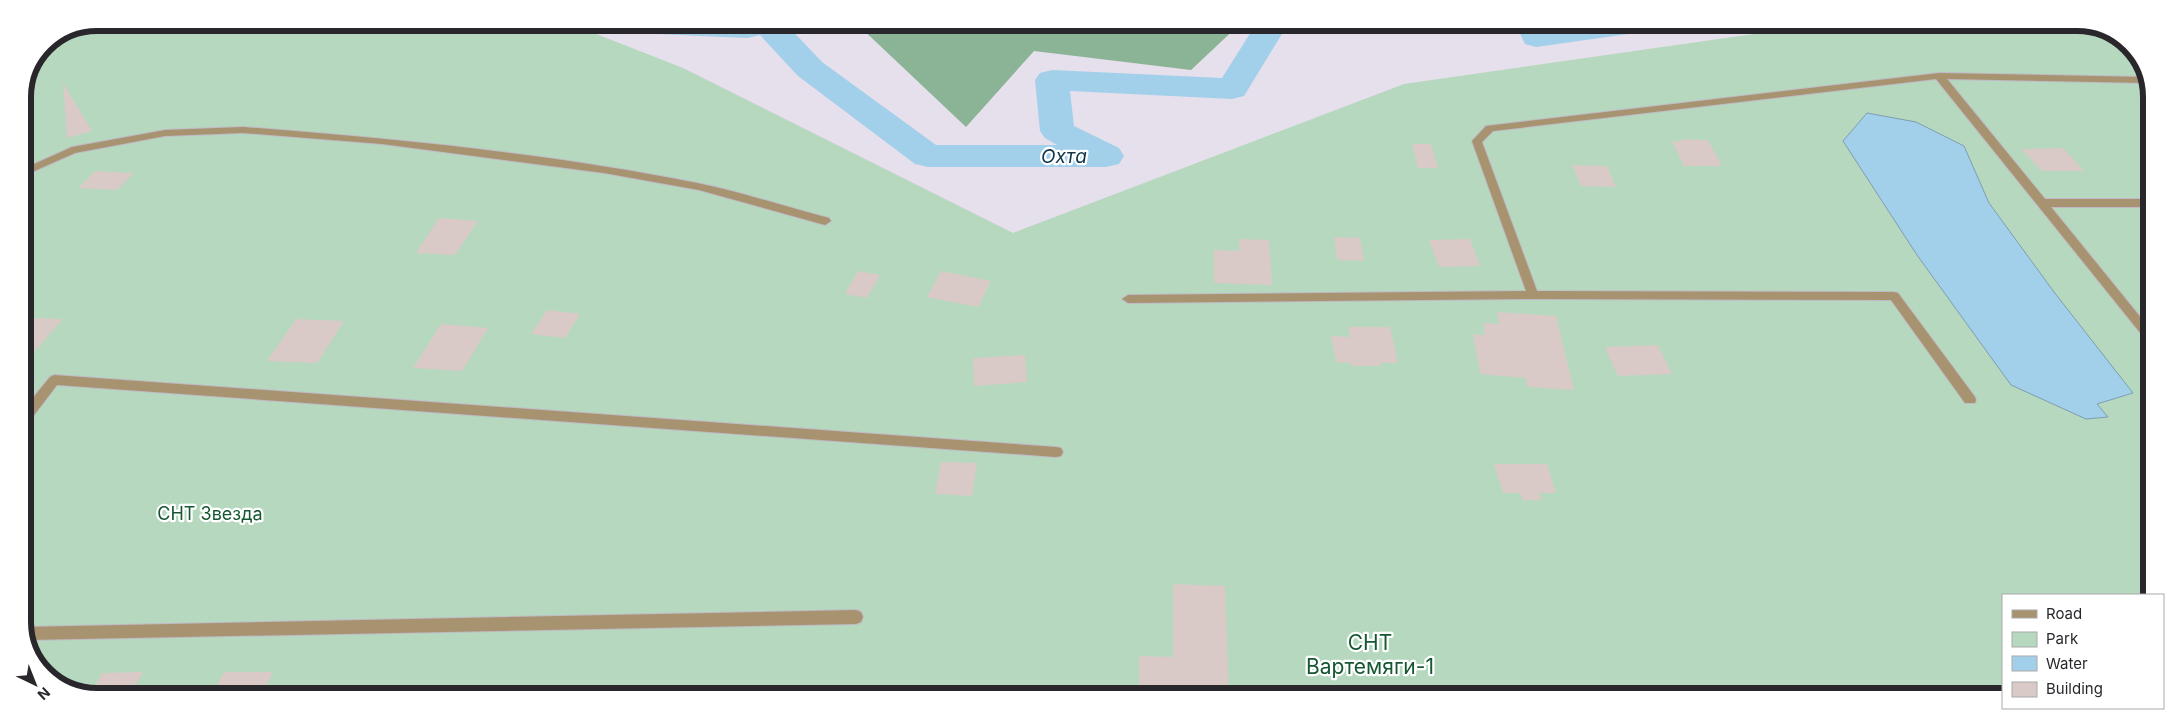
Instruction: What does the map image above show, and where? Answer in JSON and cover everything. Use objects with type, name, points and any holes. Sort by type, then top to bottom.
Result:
[{"type":"street","points":[[1532,295],[1477,141],[1490,128],[1939,76],[2140,80]]},
{"type":"street","points":[[1939,76],[2143,328]]},
{"type":"street","points":[[31,169],[72,150],[165,133],[243,130],[382,141],[604,170],[699,187],[825,222]]},
{"type":"street","points":[[2041,203],[2143,203]]},
{"type":"street","points":[[1128,299],[1532,295],[1894,296],[1970,400]]},
{"type":"street","points":[[31,410],[54,380],[1056,452]]},
{"type":"street","points":[[32,633],[856,617]]},
{"type":"green space","points":[[97,31],[588,31],[683,68],[1013,233],[1404,84],[1774,31],[2077,31],[2094,33],[2114,42],[2124,50],[2138,72],[2143,93],[2143,594],[2002,594],[2002,688],[97,688],[80,686],[60,677],[60,659],[42,659],[33,639],[31,626],[31,97],[36,72],[42,60],[60,42]]},
{"type":"green space","points":[[864,31],[1233,31],[1191,70],[1034,51],[966,127]]},
{"type":"water","points":[[1867,113],[1916,122],[1964,146],[1989,203],[2054,292],[2133,393],[2097,404],[2108,417],[2086,419],[2011,385],[1917,255],[1843,141]]},
{"type":"building","points":[[63,83],[92,131],[67,138]]},
{"type":"building","points":[[1682,139],[1708,140],[1722,166],[1684,166],[1672,141],[1682,141]]},
{"type":"building","points":[[1412,144],[1431,144],[1438,168],[1418,168]]},
{"type":"building","points":[[2063,148],[2084,171],[2042,171],[2021,149]]},
{"type":"building","points":[[1572,165],[1607,166],[1616,187],[1581,186]]},
{"type":"building","points":[[95,171],[134,173],[117,190],[78,188]]},
{"type":"building","points":[[439,218],[478,221],[455,255],[416,253]]},
{"type":"building","points":[[1334,237],[1360,238],[1364,261],[1337,260]]},
{"type":"building","points":[[1239,239],[1269,240],[1272,285],[1214,283],[1214,250],[1239,251]]},
{"type":"building","points":[[1470,239],[1480,266],[1439,267],[1429,240]]},
{"type":"building","points":[[858,271],[880,275],[867,298],[845,294]]},
{"type":"building","points":[[941,271],[991,281],[978,307],[927,297]]},
{"type":"building","points":[[547,310],[580,314],[565,338],[531,334]]},
{"type":"building","points":[[1497,312],[1556,316],[1574,390],[1527,387],[1526,378],[1480,374],[1473,334],[1485,335],[1483,323],[1499,324]]},
{"type":"building","points":[[31,318],[63,319],[31,355]]},
{"type":"building","points":[[296,319],[344,321],[317,363],[267,361]]},
{"type":"building","points":[[441,324],[488,328],[462,371],[413,368]]},
{"type":"building","points":[[1348,327],[1390,327],[1398,363],[1380,363],[1381,366],[1352,366],[1350,363],[1336,362],[1331,336],[1350,337]]},
{"type":"building","points":[[1658,345],[1672,374],[1618,376],[1605,347]]},
{"type":"building","points":[[1025,355],[1027,382],[974,386],[973,358]]},
{"type":"building","points":[[941,462],[977,463],[972,496],[935,494]]},
{"type":"building","points":[[1494,464],[1547,464],[1556,493],[1539,493],[1542,500],[1523,500],[1520,493],[1503,493]]},
{"type":"building","points":[[1173,584],[1225,586],[1229,688],[1139,688],[1139,656],[1173,657]]},
{"type":"building","points":[[143,672],[134,688],[94,688],[102,673]]},
{"type":"building","points":[[224,672],[273,672],[265,688],[215,688]]},
{"type":"waterway","name":"Охта","points":[[774,31],[810,69],[928,156],[1106,156],[1057,131],[1052,80],[1232,89],[1268,31]]},
{"type":"waterway","name":"Охта","points":[[1534,31],[1536,37],[1582,31]]},
{"type":"park label","name":"СНТ Звезда","points":[[210,513]]},
{"type":"park label","name":"СНТ Вартемяги-1","points":[[1370,654]]}]
